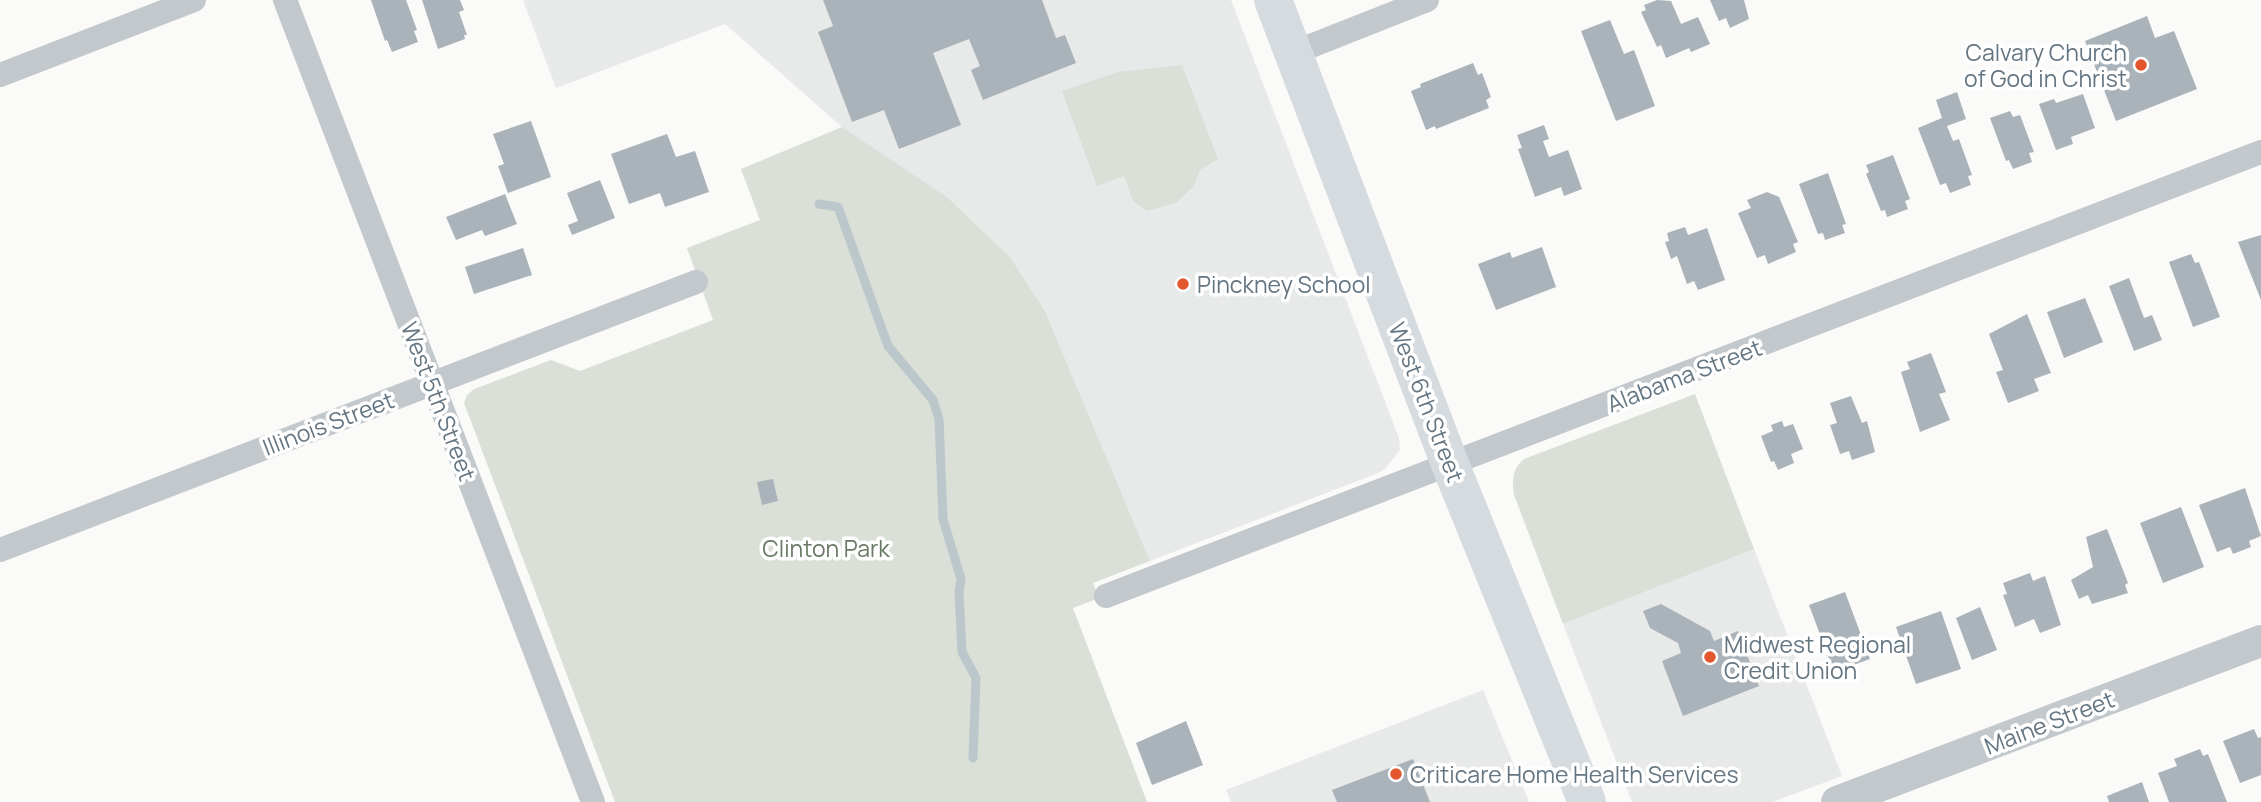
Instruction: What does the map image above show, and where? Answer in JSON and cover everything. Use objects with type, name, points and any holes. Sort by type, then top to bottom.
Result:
[{"type":"highway","name":"West 6th Street","points":[[1273,0],[1450,464],[1587,802]]},
{"type":"street","points":[[0,75],[194,0]]},
{"type":"street","name":"West 5th Street","points":[[285,0],[432,383],[586,800]]},
{"type":"street","points":[[1293,53],[1427,0]]},
{"type":"street","name":"Alabama Street","points":[[1106,596],[2261,152]]},
{"type":"street","name":"Illinois Street","points":[[0,550],[696,282]]},
{"type":"street","name":"Maine Street","points":[[1836,802],[2261,641]]},
{"type":"shaded area","name":"Pinckney School","points":[[523,0],[1231,0],[1399,438],[1400,450],[1385,469],[1378,473],[1150,561],[1045,311],[1010,257],[947,197],[842,127],[725,24],[556,88]]},
{"type":"shaded area","points":[[1754,549],[1842,776],[1773,802],[1632,802],[1563,624]]},
{"type":"shaded area","points":[[1483,690],[1529,802],[1231,802],[1226,790]]},
{"type":"green space","points":[[1182,65],[1218,159],[1200,170],[1194,186],[1176,203],[1147,211],[1133,201],[1124,176],[1097,186],[1062,91],[1118,72]]},
{"type":"green space","name":"Clinton Park","points":[[842,127],[947,197],[1010,257],[1045,311],[1150,561],[1093,583],[1099,598],[1073,608],[1147,802],[615,802],[464,403],[467,395],[474,389],[551,360],[580,371],[713,320],[687,248],[760,220],[741,169]]},
{"type":"green space","points":[[1695,394],[1754,549],[1563,624],[1514,495],[1513,480],[1517,467],[1524,459]]},
{"type":"building","points":[[371,0],[406,0],[417,30],[414,31],[418,42],[392,52],[387,40],[385,41]]},
{"type":"building","points":[[422,0],[460,0],[464,10],[459,12],[467,35],[464,35],[465,39],[438,49]]},
{"type":"building","points":[[823,0],[1042,0],[1056,38],[1065,35],[1076,63],[983,100],[971,70],[980,66],[969,39],[933,53],[961,125],[899,149],[884,110],[852,122],[818,32],[833,26]]},
{"type":"building","points":[[1657,0],[1671,1],[1681,24],[1698,17],[1710,44],[1691,52],[1689,48],[1666,58],[1661,45],[1657,47],[1641,12],[1646,10],[1644,5]]},
{"type":"building","points":[[1710,0],[1744,0],[1749,19],[1730,28],[1726,18],[1719,21]]},
{"type":"building","name":"Calvary Church of God in Christ","points":[[2147,16],[2155,38],[2174,31],[2197,89],[2116,121],[2085,41]]},
{"type":"building","points":[[1610,20],[1624,54],[1634,50],[1655,106],[1616,121],[1581,31]]},
{"type":"building","points":[[1473,63],[1478,75],[1482,73],[1491,97],[1486,100],[1489,108],[1436,129],[1435,126],[1426,130],[1411,91],[1421,87],[1420,84]]},
{"type":"building","points":[[1957,92],[1966,119],[1947,126],[1953,141],[1959,139],[1972,175],[1968,176],[1971,185],[1950,193],[1946,183],[1940,185],[1918,128],[1942,118],[1936,100]]},
{"type":"building","points":[[2083,94],[2095,128],[2071,137],[2073,144],[2056,150],[2039,104],[2054,99],[2056,103]]},
{"type":"building","points":[[2010,111],[2013,117],[2020,115],[2034,152],[2029,153],[2032,162],[2013,169],[2009,160],[2006,161],[1990,118]]},
{"type":"building","points":[[531,121],[551,177],[508,193],[498,166],[504,164],[493,134]]},
{"type":"building","points":[[1544,125],[1549,139],[1543,141],[1549,157],[1568,150],[1582,189],[1564,196],[1561,187],[1535,197],[1518,149],[1522,148],[1517,135]]},
{"type":"building","points":[[667,134],[676,157],[695,151],[709,192],[665,207],[660,193],[629,204],[611,154]]},
{"type":"building","points":[[1893,155],[1910,199],[1905,201],[1908,209],[1887,217],[1885,210],[1881,211],[1866,174],[1869,172],[1866,165]]},
{"type":"building","points":[[1828,173],[1846,224],[1842,225],[1845,233],[1825,240],[1823,233],[1818,234],[1799,184]]},
{"type":"building","points":[[600,180],[615,218],[572,235],[568,225],[578,221],[567,193]]},
{"type":"building","points":[[1767,192],[1779,197],[1798,242],[1793,244],[1796,252],[1768,264],[1765,255],[1757,258],[1738,213],[1751,208],[1747,200]]},
{"type":"building","points":[[505,194],[517,224],[485,236],[482,230],[456,240],[446,217]]},
{"type":"building","points":[[1685,227],[1688,235],[1707,228],[1725,280],[1698,290],[1694,281],[1687,284],[1677,256],[1671,259],[1665,242],[1669,241],[1667,233]]},
{"type":"building","points":[[2261,235],[2261,300],[2238,242]]},
{"type":"building","points":[[1542,247],[1556,287],[1496,310],[1478,264],[1510,252],[1512,258]]},
{"type":"building","points":[[523,248],[532,275],[474,294],[465,267]]},
{"type":"building","points":[[2191,254],[2195,263],[2199,262],[2220,317],[2193,327],[2169,262]]},
{"type":"building","points":[[2129,278],[2144,318],[2152,315],[2162,340],[2134,351],[2109,286]]},
{"type":"building","points":[[2085,298],[2103,342],[2064,358],[2047,312]]},
{"type":"building","points":[[2027,314],[2051,373],[2034,379],[2039,391],[2008,403],[1996,372],[2003,370],[1989,334]]},
{"type":"building","points":[[1931,353],[1946,392],[1939,394],[1950,420],[1920,432],[1901,372],[1910,369],[1907,362]]},
{"type":"building","points":[[1851,396],[1862,423],[1867,421],[1875,452],[1852,460],[1849,451],[1840,454],[1830,425],[1837,423],[1830,403]]},
{"type":"building","points":[[1782,421],[1784,427],[1793,424],[1803,449],[1791,454],[1794,463],[1778,470],[1774,461],[1771,462],[1761,436],[1773,431],[1771,425]]},
{"type":"building","points":[[773,479],[778,501],[762,505],[757,482]]},
{"type":"building","points":[[2245,488],[2261,536],[2249,541],[2251,547],[2233,554],[2230,547],[2217,552],[2199,505]]},
{"type":"building","points":[[2181,507],[2204,567],[2163,583],[2140,523]]},
{"type":"building","points":[[2107,529],[2128,583],[2125,585],[2128,593],[2092,604],[2088,595],[2079,599],[2071,580],[2093,567],[2086,537]]},
{"type":"building","points":[[2030,573],[2033,581],[2045,576],[2061,625],[2040,633],[2034,619],[2015,627],[2003,595],[2007,594],[2003,583]]},
{"type":"building","points":[[1845,592],[1870,659],[1834,672],[1809,605]]},
{"type":"building","name":"Midwest Regional Credit Union","points":[[1661,604],[1710,631],[1714,641],[1738,631],[1759,686],[1683,716],[1662,661],[1681,653],[1678,643],[1650,628],[1643,611]]},
{"type":"building","points":[[1980,607],[1997,650],[1972,660],[1956,618]]},
{"type":"building","points":[[1941,611],[1961,669],[1916,684],[1896,627]]},
{"type":"building","points":[[1186,721],[1203,765],[1152,785],[1136,743]]},
{"type":"building","points":[[2254,729],[2258,738],[2261,737],[2261,775],[2240,783],[2223,741]]},
{"type":"building","points":[[2200,749],[2203,756],[2208,754],[2227,802],[2169,802],[2158,773],[2177,766],[2174,759]]},
{"type":"building","name":"Criticare Home Health Services","points":[[1413,759],[1430,802],[1337,802],[1332,790]]},
{"type":"building","points":[[2142,782],[2149,802],[2109,802],[2107,796]]},
{"type":"waterway","points":[[819,204],[838,207],[888,346],[933,400],[939,419],[943,519],[961,579],[959,592],[962,652],[976,678],[973,758]]},
{"type":"place","name":"Calvary Church of God in Christ","points":[[2141,65]]},
{"type":"place","name":"Pinckney School","points":[[1183,284]]},
{"type":"place","name":"Midwest Regional Credit Union","points":[[1710,657]]},
{"type":"place","name":"Criticare Home Health Services","points":[[1396,774]]}]
